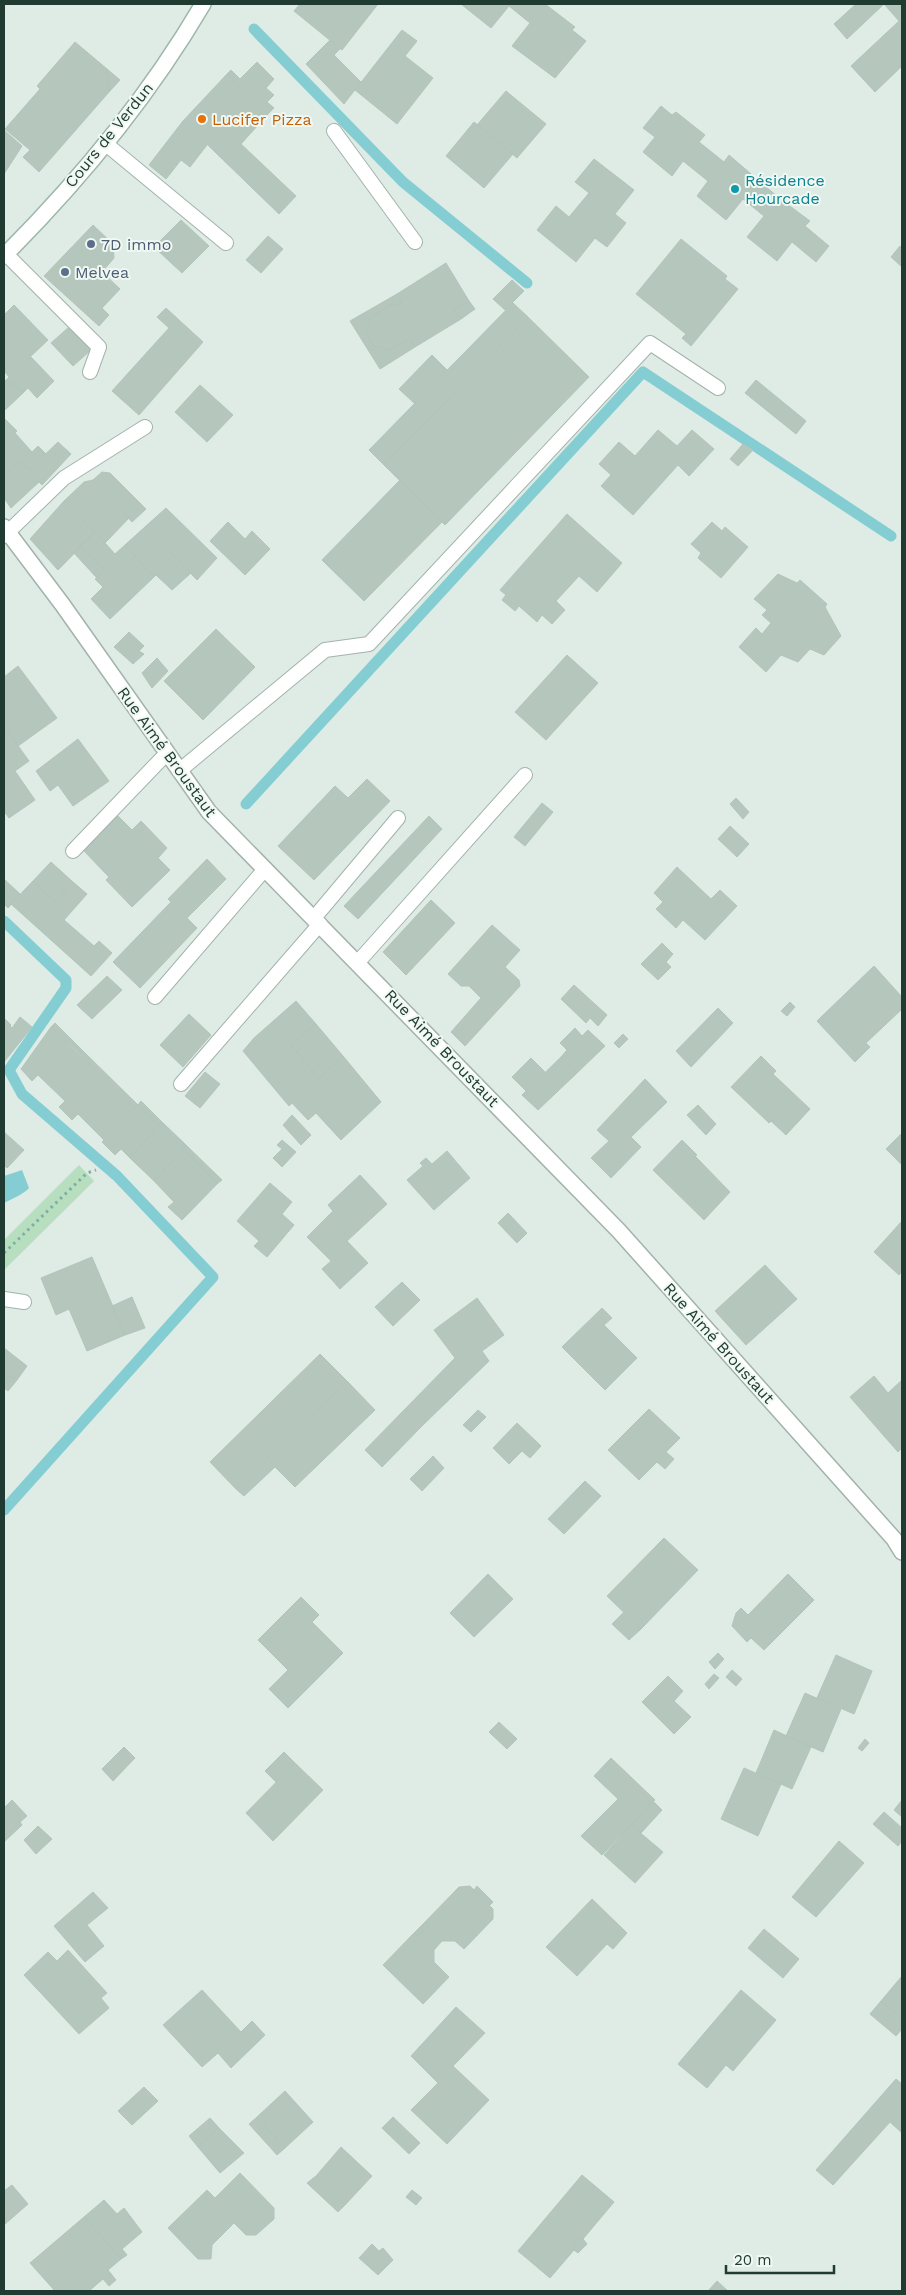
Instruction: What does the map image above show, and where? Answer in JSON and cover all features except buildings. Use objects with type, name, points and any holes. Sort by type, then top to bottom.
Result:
[{"type":"street","name":"Cours de Verdun","points":[[5,255],[106,144],[178,47],[203,4]]},
{"type":"street","name":"Rue Aimé Broustaut","points":[[5,532],[62,604],[209,812],[358,962],[619,1231],[898,1535],[902,1552]]},
{"type":"lane","points":[[334,131],[414,242]]},
{"type":"lane","points":[[106,144],[226,243]]},
{"type":"lane","points":[[5,255],[99,347],[90,372]]},
{"type":"lane","points":[[179,771],[325,650],[369,644],[650,343],[718,388]]},
{"type":"lane","points":[[5,532],[64,478],[145,427]]},
{"type":"lane","points":[[73,851],[166,753]]},
{"type":"lane","points":[[358,962],[525,775]]},
{"type":"lane","points":[[181,1084],[317,921],[398,818]]},
{"type":"lane","points":[[155,997],[265,870]]},
{"type":"lane","points":[[4,1299],[24,1302]]},
{"type":"path","points":[[4,1253],[87,1173],[96,1170]]},
{"type":"green space","points":[[79,1165],[94,1181],[4,1270],[4,1240]]},
{"type":"water","points":[[22,1170],[29,1188],[4,1203],[4,1176]]},
{"type":"waterway","points":[[254,29],[403,182],[527,283]]},
{"type":"waterway","points":[[246,804],[643,372],[891,536]]},
{"type":"waterway","points":[[4,921],[66,980],[66,988],[9,1070],[22,1094],[117,1176],[213,1277],[4,1510]]},
{"type":"place","name":"Lucifer Pizza","points":[[202,119]]},
{"type":"place","name":"Résidence Hourcade","points":[[735,189]]},
{"type":"place","name":"7D immo","points":[[91,244]]},
{"type":"place","name":"Melvea","points":[[65,272]]}]
